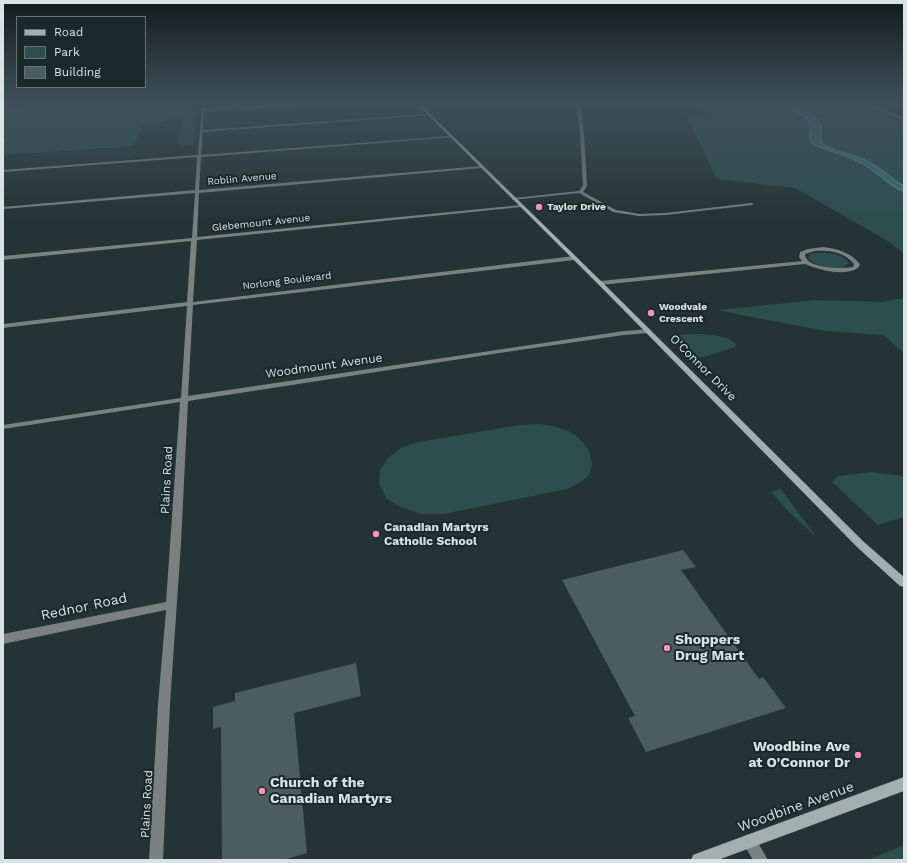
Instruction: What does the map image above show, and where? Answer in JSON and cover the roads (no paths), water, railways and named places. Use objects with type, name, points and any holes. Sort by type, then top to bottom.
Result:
[{"type":"main road","name":"O'Connor Drive","points":[[457,142],[649,331],[861,545],[904,583]]},
{"type":"main road","name":"Woodbine Avenue","points":[[698,860],[904,784]]},
{"type":"street","name":"Plains Road","points":[[156,860],[195,238],[198,157],[200,142]]},
{"type":"street","points":[[3,172],[385,142]]},
{"type":"street","points":[[580,192],[585,186],[582,142]]},
{"type":"street","name":"Roblin Avenue","points":[[3,208],[482,167]]},
{"type":"street","points":[[514,199],[580,192],[615,211],[632,214],[660,214],[752,204]]},
{"type":"street","name":"Glebemount Avenue","points":[[3,258],[521,206]]},
{"type":"street","points":[[600,283],[806,262],[820,268],[838,271],[855,268],[857,264],[847,255],[826,250],[807,251],[802,254],[802,258],[806,262]]},
{"type":"street","name":"Norlong Boulevard","points":[[3,326],[574,258]]},
{"type":"street","name":"Woodmount Avenue","points":[[3,427],[184,398],[624,333],[649,331]]},
{"type":"street","name":"Rednor Road","points":[[3,639],[171,605]]},
{"type":"street","points":[[749,841],[761,860]]},
{"type":"place","name":"Taylor Drive","points":[[539,207]]},
{"type":"place","name":"Woodvale Crescent","points":[[651,313]]},
{"type":"place","name":"Canadian Martyrs Catholic School","points":[[376,534]]},
{"type":"place","name":"Shoppers Drug Mart","points":[[667,648]]},
{"type":"place","name":"Woodbine Ave at O'Connor Dr","points":[[858,755]]},
{"type":"place","name":"Church of the Canadian Martyrs","points":[[262,791]]}]
